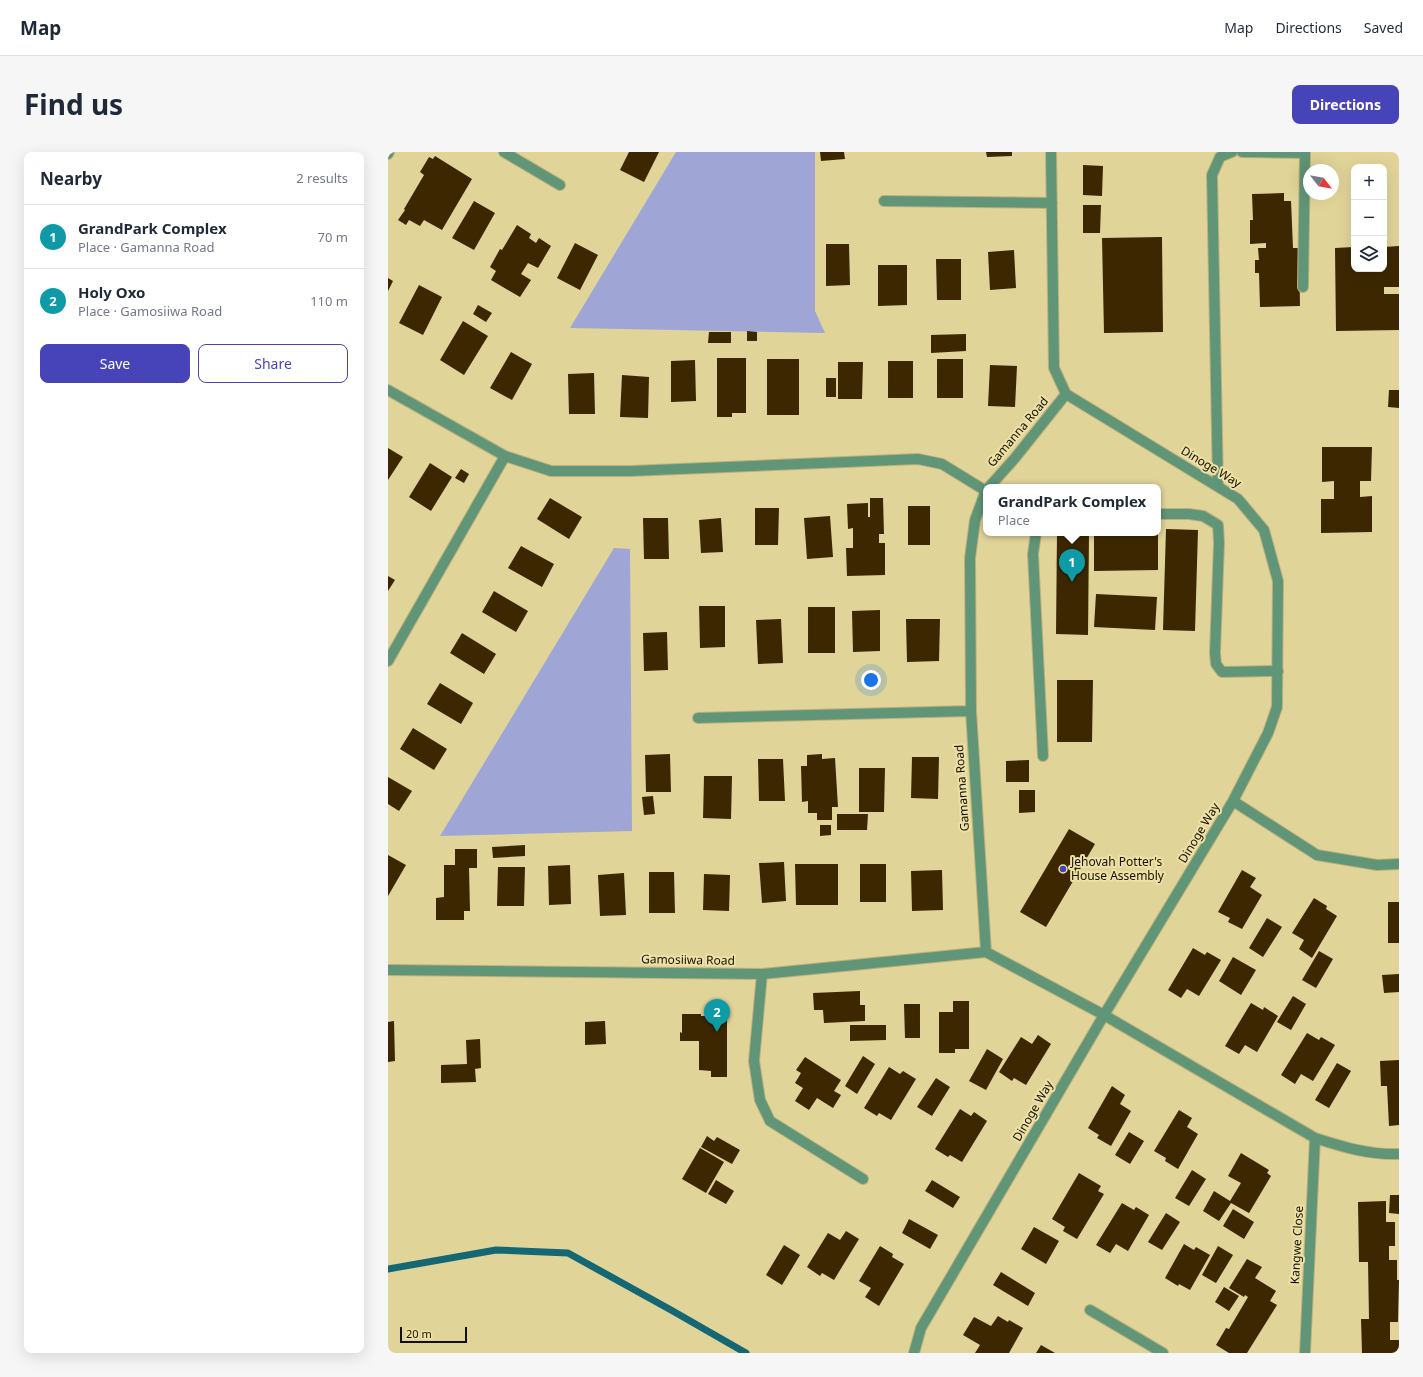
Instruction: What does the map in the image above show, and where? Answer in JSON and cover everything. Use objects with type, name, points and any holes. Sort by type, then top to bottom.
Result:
[{"type":"street","points":[[504,152],[560,185]]},
{"type":"street","points":[[1051,152],[1054,368],[1066,394]]},
{"type":"street","points":[[1218,486],[1212,175],[1220,157],[1232,152]]},
{"type":"street","points":[[1242,152],[1305,153],[1303,287]]},
{"type":"street","points":[[884,201],[1052,203]]},
{"type":"street","points":[[388,390],[504,456],[551,471],[631,471],[918,459],[942,464],[983,489]]},
{"type":"street","name":"Dinoge Way","points":[[914,1353],[921,1328],[1104,1015],[1233,801],[1268,733],[1277,707],[1278,581],[1264,530],[1238,498],[1066,394]]},
{"type":"street","name":"Gamanna Road","points":[[992,484],[1015,458],[1066,394]]},
{"type":"street","points":[[388,661],[504,456]]},
{"type":"street","name":"Gamanna Road","points":[[983,499],[975,520],[970,558],[971,711],[986,952]]},
{"type":"street","points":[[1161,514],[1189,514],[1203,516],[1218,525],[1220,543],[1215,652],[1216,664],[1222,672],[1278,671]]},
{"type":"street","points":[[1036,536],[1033,554],[1043,756]]},
{"type":"street","points":[[698,718],[971,711]]},
{"type":"street","points":[[1233,801],[1317,855],[1377,865],[1399,864]]},
{"type":"street","points":[[986,952],[1104,1015],[1315,1138],[1348,1149],[1381,1154],[1399,1154]]},
{"type":"street","name":"Gamosiiwa Road","points":[[388,970],[762,974],[986,952]]},
{"type":"street","points":[[762,974],[754,1060],[760,1100],[770,1121],[862,1179]]},
{"type":"street","name":"Kangwe Close","points":[[1305,1353],[1315,1138]]},
{"type":"street","points":[[1090,1310],[1163,1353]]},
{"type":"shaded area","points":[[676,152],[815,152],[815,311],[825,333],[570,328]]},
{"type":"shaded area","points":[[614,548],[630,549],[632,831],[440,836]]},
{"type":"building","points":[[629,152],[659,152],[644,182],[620,170]]},
{"type":"building","points":[[820,152],[844,152],[845,159],[821,161]]},
{"type":"building","points":[[986,152],[1012,152],[1012,156],[987,157]]},
{"type":"building","points":[[435,156],[472,179],[442,230],[424,220],[420,226],[409,220],[406,225],[398,220],[424,175],[420,172],[429,157],[433,159]]},
{"type":"building","points":[[1083,165],[1103,166],[1102,196],[1083,195]]},
{"type":"building","points":[[1284,193],[1284,201],[1291,201],[1293,248],[1299,248],[1300,306],[1260,307],[1259,273],[1255,273],[1255,260],[1259,260],[1258,248],[1266,248],[1266,243],[1250,244],[1250,220],[1253,220],[1252,194]]},
{"type":"building","points":[[474,201],[495,213],[474,250],[452,238]]},
{"type":"building","points":[[1083,205],[1101,205],[1100,233],[1083,233]]},
{"type":"building","points":[[517,225],[531,234],[529,238],[536,243],[539,238],[551,246],[538,268],[528,263],[521,274],[531,280],[520,297],[491,280],[496,271],[490,267],[500,249],[502,250]]},
{"type":"building","points":[[1162,237],[1163,332],[1104,333],[1102,238]]},
{"type":"building","points":[[575,243],[598,255],[580,290],[557,278]]},
{"type":"building","points":[[826,244],[849,244],[850,285],[826,286]]},
{"type":"building","points":[[1399,246],[1399,287],[1384,287],[1384,294],[1399,294],[1399,330],[1336,331],[1335,248],[1351,247],[1351,272],[1387,272],[1387,247]]},
{"type":"building","points":[[1014,250],[1016,288],[990,290],[988,252]]},
{"type":"building","points":[[936,259],[961,259],[961,300],[937,300]]},
{"type":"building","points":[[878,265],[907,265],[907,305],[878,306]]},
{"type":"building","points":[[388,278],[393,281],[388,291]]},
{"type":"building","points":[[419,285],[442,297],[423,335],[399,323]]},
{"type":"building","points":[[478,305],[492,313],[486,322],[473,314]]},
{"type":"building","points":[[463,321],[488,336],[464,375],[440,360]]},
{"type":"building","points":[[747,331],[757,332],[757,341],[747,341]]},
{"type":"building","points":[[709,332],[731,332],[731,343],[708,343]]},
{"type":"building","points":[[966,334],[966,351],[931,353],[931,335]]},
{"type":"building","points":[[511,352],[532,364],[512,400],[490,388]]},
{"type":"building","points":[[717,358],[746,358],[746,413],[732,413],[732,417],[717,417]]},
{"type":"building","points":[[767,359],[799,359],[799,415],[767,415]]},
{"type":"building","points":[[937,359],[963,359],[963,398],[937,398]]},
{"type":"building","points":[[695,360],[696,401],[671,402],[671,361]]},
{"type":"building","points":[[888,361],[913,361],[913,398],[888,398]]},
{"type":"building","points":[[838,362],[863,362],[862,399],[838,399]]},
{"type":"building","points":[[990,365],[1017,366],[1015,407],[988,406]]},
{"type":"building","points":[[594,373],[595,414],[569,414],[568,374]]},
{"type":"building","points":[[622,375],[649,377],[648,418],[620,417]]},
{"type":"building","points":[[826,378],[836,378],[836,397],[826,397]]},
{"type":"building","points":[[1389,390],[1399,390],[1399,408],[1388,407]]},
{"type":"building","points":[[1322,447],[1372,447],[1371,481],[1360,481],[1360,497],[1372,496],[1372,532],[1321,533],[1321,499],[1334,499],[1334,481],[1322,482]]},
{"type":"building","points":[[388,448],[403,457],[388,480]]},
{"type":"building","points":[[430,463],[452,477],[431,511],[409,497]]},
{"type":"building","points":[[461,469],[469,474],[464,483],[455,478]]},
{"type":"building","points":[[550,498],[582,517],[569,539],[537,519]]},
{"type":"building","points":[[870,498],[883,498],[884,534],[879,534],[879,543],[885,543],[885,575],[847,576],[846,548],[853,548],[853,528],[848,529],[847,504],[868,503],[868,517],[870,517]]},
{"type":"building","points":[[908,506],[930,506],[930,545],[908,545]]},
{"type":"building","points":[[755,508],[779,508],[778,545],[755,545]]},
{"type":"building","points":[[830,516],[833,557],[807,559],[804,518]]},
{"type":"building","points":[[643,518],[668,518],[669,559],[644,559]]},
{"type":"building","points":[[721,518],[723,552],[701,553],[699,520]]},
{"type":"building","points":[[1166,529],[1198,530],[1195,631],[1163,630]]},
{"type":"building","points":[[1057,536],[1089,536],[1088,635],[1056,634]]},
{"type":"building","points":[[1094,536],[1158,536],[1158,570],[1094,571]]},
{"type":"building","points":[[521,546],[554,564],[542,587],[508,568]]},
{"type":"building","points":[[388,576],[395,580],[388,591]]},
{"type":"building","points":[[494,591],[528,611],[516,632],[482,612]]},
{"type":"building","points":[[1096,594],[1157,597],[1155,630],[1094,627]]},
{"type":"building","points":[[699,606],[725,606],[725,647],[700,648]]},
{"type":"building","points":[[808,607],[835,607],[835,653],[808,653]]},
{"type":"building","points":[[880,610],[880,651],[853,652],[852,611]]},
{"type":"building","points":[[781,619],[783,663],[758,664],[756,620]]},
{"type":"building","points":[[906,619],[940,619],[939,661],[907,662]]},
{"type":"building","points":[[667,632],[668,670],[644,671],[643,633]]},
{"type":"building","points":[[462,633],[496,654],[484,674],[450,653]]},
{"type":"building","points":[[1057,680],[1093,680],[1092,742],[1057,742]]},
{"type":"building","points":[[440,683],[473,703],[461,724],[427,704]]},
{"type":"building","points":[[413,728],[447,749],[434,770],[400,749]]},
{"type":"building","points":[[670,754],[671,792],[646,792],[645,755]]},
{"type":"building","points":[[822,754],[822,759],[835,758],[838,807],[832,807],[832,820],[817,820],[817,813],[808,813],[808,801],[802,802],[801,766],[807,766],[807,755]]},
{"type":"building","points":[[912,757],[939,757],[938,799],[911,798]]},
{"type":"building","points":[[758,759],[783,759],[785,801],[759,801]]},
{"type":"building","points":[[1029,760],[1029,782],[1006,782],[1006,761]]},
{"type":"building","points":[[859,768],[885,768],[884,812],[859,812]]},
{"type":"building","points":[[704,776],[732,776],[731,819],[703,818]]},
{"type":"building","points":[[388,777],[412,791],[399,811],[388,804]]},
{"type":"building","points":[[1019,790],[1035,790],[1035,812],[1019,813]]},
{"type":"building","points":[[653,796],[655,814],[644,815],[642,797]]},
{"type":"building","points":[[837,814],[868,814],[867,830],[837,830]]},
{"type":"building","points":[[820,825],[831,825],[831,835],[820,836]]},
{"type":"building","name":"Jehovah Potter's House Assembly","points":[[1069,829],[1095,844],[1046,927],[1020,912]]},
{"type":"building","points":[[525,845],[525,856],[493,858],[492,847]]},
{"type":"building","points":[[455,849],[477,849],[477,868],[469,868],[470,911],[464,911],[464,920],[436,920],[436,898],[444,897],[444,865],[455,865]]},
{"type":"building","points":[[388,855],[406,865],[388,896]]},
{"type":"building","points":[[784,862],[786,901],[762,903],[759,863]]},
{"type":"building","points":[[795,864],[838,864],[838,905],[796,905]]},
{"type":"building","points":[[860,864],[886,864],[886,902],[860,902]]},
{"type":"building","points":[[570,865],[571,904],[549,905],[548,866]]},
{"type":"building","points":[[498,867],[525,867],[524,906],[497,906]]},
{"type":"building","points":[[942,870],[943,910],[912,911],[911,871]]},
{"type":"building","points":[[1242,870],[1256,878],[1250,887],[1262,895],[1242,929],[1228,922],[1230,918],[1218,912]]},
{"type":"building","points":[[649,872],[674,872],[675,913],[649,913]]},
{"type":"building","points":[[624,873],[626,915],[600,916],[598,875]]},
{"type":"building","points":[[704,874],[730,875],[729,911],[703,910]]},
{"type":"building","points":[[1314,898],[1327,906],[1326,909],[1337,916],[1312,958],[1299,949],[1304,940],[1292,933]]},
{"type":"building","points":[[1388,902],[1399,902],[1399,943],[1388,943]]},
{"type":"building","points":[[1267,918],[1282,927],[1263,957],[1249,948]]},
{"type":"building","points":[[1193,948],[1205,955],[1207,952],[1221,960],[1199,996],[1187,989],[1181,998],[1168,990]]},
{"type":"building","points":[[1319,951],[1333,959],[1316,988],[1302,980]]},
{"type":"building","points":[[1233,957],[1256,970],[1241,995],[1219,981]]},
{"type":"building","points":[[1399,974],[1399,992],[1384,993],[1382,975]]},
{"type":"building","points":[[860,991],[860,1005],[865,1005],[865,1021],[824,1023],[823,1010],[814,1010],[813,993]]},
{"type":"building","points":[[1293,996],[1306,1004],[1291,1030],[1277,1022]]},
{"type":"building","points":[[953,1001],[969,1001],[969,1049],[955,1049],[955,1053],[939,1053],[939,1012],[953,1012]]},
{"type":"building","points":[[1251,1003],[1263,1010],[1264,1007],[1278,1016],[1257,1052],[1245,1045],[1239,1054],[1225,1046]]},
{"type":"building","points":[[904,1004],[920,1004],[920,1038],[905,1038]]},
{"type":"building","points":[[682,1014],[727,1016],[727,1077],[711,1077],[711,1071],[699,1070],[699,1041],[680,1041],[680,1032],[682,1033]]},
{"type":"building","points":[[394,1021],[395,1061],[388,1062],[388,1022]]},
{"type":"building","points":[[605,1021],[606,1044],[585,1045],[585,1022]]},
{"type":"building","points":[[850,1025],[886,1025],[886,1040],[850,1041]]},
{"type":"building","points":[[1307,1033],[1319,1040],[1321,1037],[1335,1045],[1313,1081],[1301,1074],[1295,1084],[1281,1075]]},
{"type":"building","points":[[1038,1035],[1051,1044],[1026,1085],[1014,1078],[1012,1081],[999,1072],[1021,1037],[1032,1044]]},
{"type":"building","points":[[480,1039],[481,1068],[475,1069],[476,1082],[441,1083],[441,1065],[467,1064],[466,1040]]},
{"type":"building","points":[[987,1049],[1003,1059],[986,1090],[969,1081]]},
{"type":"building","points":[[863,1056],[875,1064],[857,1094],[845,1086]]},
{"type":"building","points":[[805,1057],[841,1080],[834,1091],[841,1095],[833,1108],[817,1098],[809,1110],[795,1101],[803,1088],[795,1083],[801,1073],[796,1070]]},
{"type":"building","points":[[1399,1060],[1399,1125],[1389,1126],[1387,1086],[1381,1086],[1380,1061]]},
{"type":"building","points":[[1337,1063],[1351,1071],[1329,1108],[1315,1100]]},
{"type":"building","points":[[889,1067],[900,1074],[903,1071],[916,1079],[891,1120],[879,1113],[877,1116],[864,1108]]},
{"type":"building","points":[[936,1078],[950,1087],[932,1116],[917,1107]]},
{"type":"building","points":[[1112,1086],[1125,1095],[1120,1104],[1131,1111],[1111,1146],[1097,1138],[1099,1135],[1088,1128]]},
{"type":"building","points":[[960,1109],[971,1116],[974,1112],[987,1121],[962,1162],[950,1155],[948,1157],[935,1149]]},
{"type":"building","points":[[1179,1110],[1192,1118],[1187,1127],[1198,1134],[1178,1169],[1165,1161],[1166,1158],[1154,1151]]},
{"type":"building","points":[[1129,1132],[1144,1141],[1130,1164],[1115,1155]]},
{"type":"building","points":[[707,1136],[714,1141],[717,1137],[740,1150],[732,1164],[701,1147]]},
{"type":"building","points":[[700,1148],[724,1162],[706,1193],[682,1179]]},
{"type":"building","points":[[1241,1153],[1269,1170],[1267,1173],[1271,1176],[1249,1213],[1231,1203],[1219,1221],[1203,1211],[1214,1191],[1230,1201],[1241,1183],[1228,1176]]},
{"type":"building","points":[[1192,1170],[1206,1179],[1189,1206],[1175,1198]]},
{"type":"building","points":[[1079,1173],[1101,1186],[1098,1191],[1104,1194],[1077,1239],[1063,1231],[1065,1227],[1052,1219]]},
{"type":"building","points":[[716,1180],[734,1191],[726,1204],[708,1194]]},
{"type":"building","points":[[932,1180],[960,1197],[953,1208],[925,1191]]},
{"type":"building","points":[[1390,1195],[1399,1195],[1399,1214],[1389,1213]]},
{"type":"building","points":[[1386,1201],[1386,1222],[1395,1222],[1395,1246],[1389,1246],[1389,1260],[1397,1260],[1397,1280],[1399,1280],[1398,1322],[1390,1322],[1390,1340],[1399,1340],[1399,1353],[1362,1353],[1361,1319],[1369,1319],[1368,1262],[1359,1262],[1358,1202]]},
{"type":"building","points":[[1122,1203],[1134,1210],[1136,1207],[1149,1215],[1128,1251],[1116,1244],[1110,1253],[1096,1245]]},
{"type":"building","points":[[1233,1209],[1254,1222],[1244,1239],[1223,1226]]},
{"type":"building","points":[[1166,1213],[1180,1222],[1162,1250],[1148,1242]]},
{"type":"building","points":[[909,1219],[938,1235],[930,1249],[902,1233]]},
{"type":"building","points":[[1034,1227],[1059,1241],[1046,1264],[1021,1249]]},
{"type":"building","points":[[846,1231],[859,1239],[834,1280],[822,1273],[820,1276],[807,1267],[828,1233],[840,1240]]},
{"type":"building","points":[[1184,1244],[1194,1250],[1196,1247],[1210,1255],[1190,1290],[1179,1284],[1178,1286],[1165,1278]]},
{"type":"building","points":[[784,1245],[800,1255],[782,1285],[766,1275]]},
{"type":"building","points":[[880,1246],[893,1254],[892,1257],[904,1264],[879,1306],[865,1297],[871,1288],[859,1281]]},
{"type":"building","points":[[1218,1246],[1233,1255],[1216,1283],[1202,1275]]},
{"type":"building","points":[[1247,1259],[1262,1267],[1255,1278],[1276,1291],[1270,1301],[1277,1305],[1247,1353],[1229,1353],[1216,1345],[1226,1328],[1229,1329],[1248,1297],[1245,1295],[1244,1297],[1229,1288]]},
{"type":"building","points":[[1001,1272],[1035,1293],[1028,1306],[993,1285]]},
{"type":"building","points":[[1224,1287],[1239,1296],[1229,1311],[1215,1302]]},
{"type":"building","points":[[998,1316],[1023,1328],[1009,1353],[975,1353],[980,1345],[963,1335],[974,1317],[991,1326]]},
{"type":"building","points":[[1041,1345],[1055,1353],[1036,1353]]},
{"type":"waterway","points":[[388,1269],[496,1250],[568,1253],[746,1353]]},
{"type":"place","name":"GrandPark Complex","points":[[1072,582]]},
{"type":"place","name":"Jehovah Potter's House Assembly","points":[[1063,869]]},
{"type":"place","name":"Holy Oxo","points":[[717,1032]]}]
